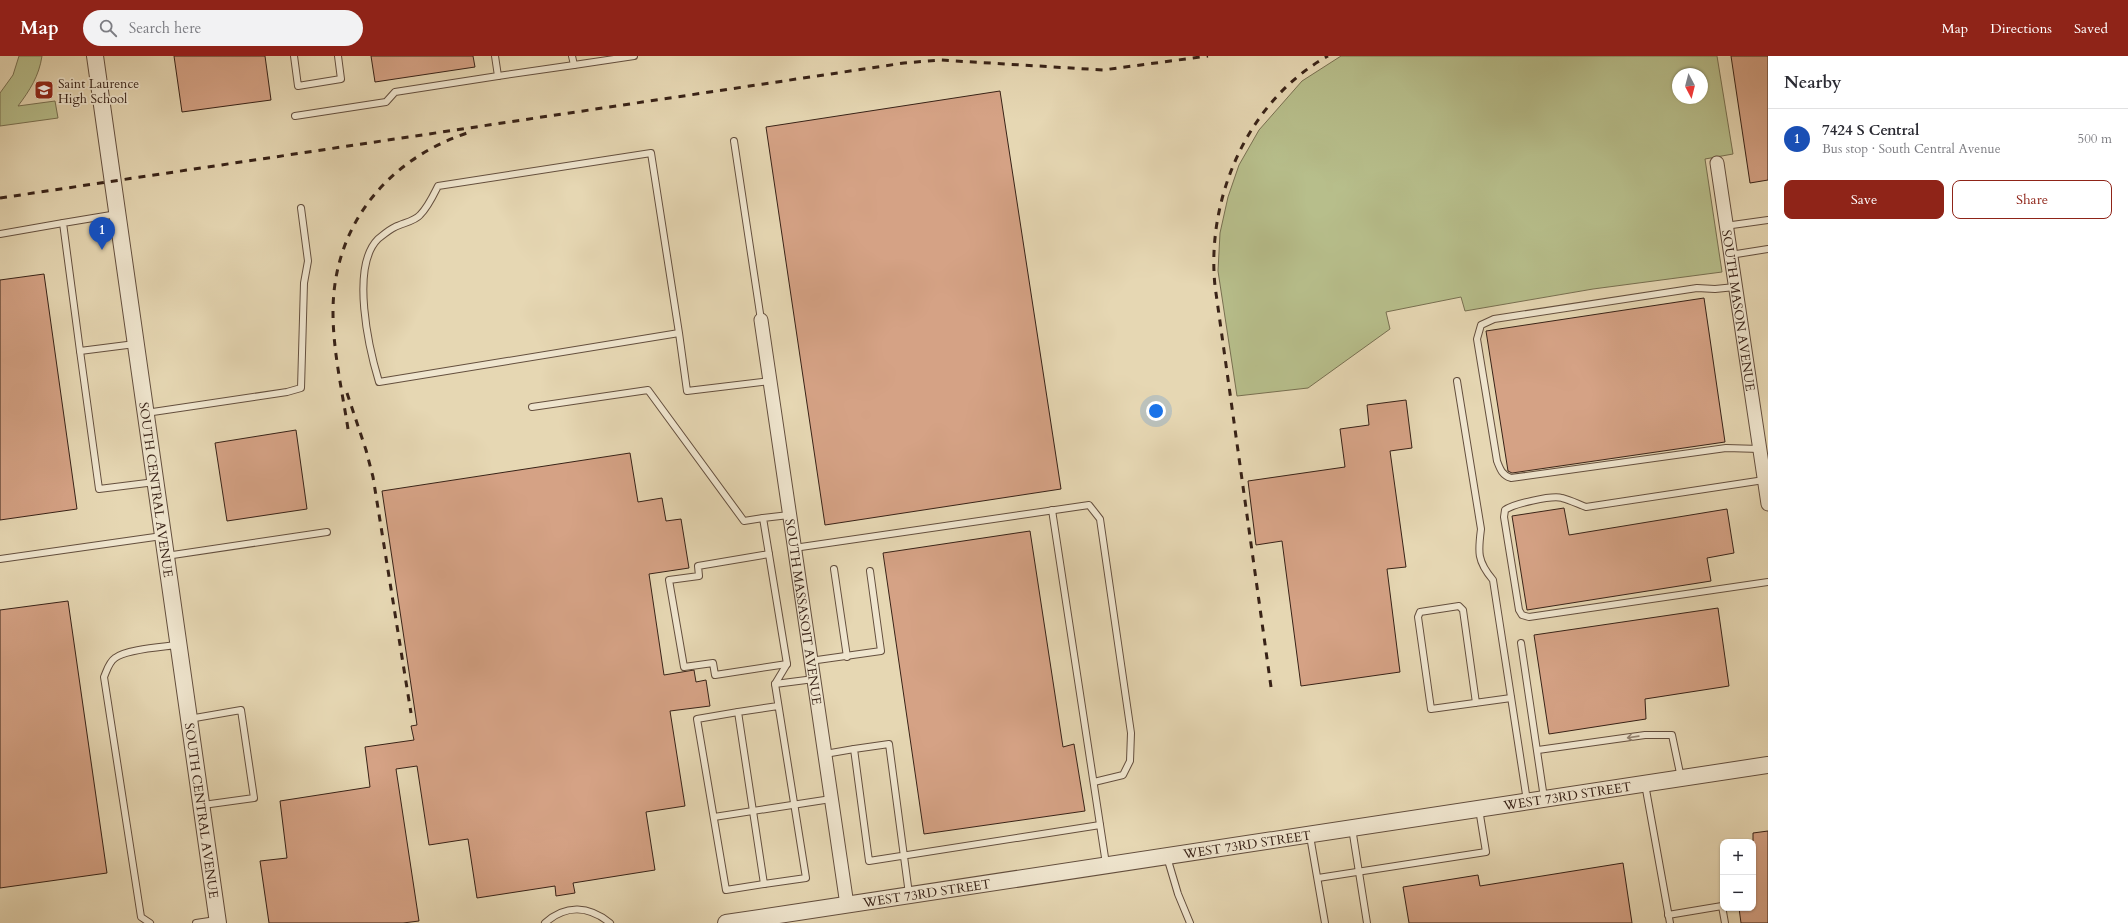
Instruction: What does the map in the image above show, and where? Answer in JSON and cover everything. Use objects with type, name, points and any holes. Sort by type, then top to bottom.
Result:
[{"type":"street","name":"SOUTH CENTRAL AVENUE","points":[[95,56],[218,922]]},
{"type":"street","name":"SOUTH MASON AVENUE","points":[[1717,163],[1725,226],[1760,449],[1765,466],[1764,480],[1768,504]]},
{"type":"street","name":"SOUTH MASSASOIT AVENUE","points":[[761,320],[847,905]]},
{"type":"street","name":"WEST 73RD STREET","points":[[726,923],[1768,765]]},
{"type":"lane","points":[[294,56],[298,86],[341,79],[338,56]]},
{"type":"lane","points":[[495,56],[498,76]]},
{"type":"lane","points":[[572,56],[574,65]]},
{"type":"lane","points":[[295,116],[386,102],[395,92],[634,56]]},
{"type":"lane","points":[[734,141],[761,320]]},
{"type":"lane","points":[[679,333],[378,382],[371,355],[363,300],[363,278],[368,258],[377,241],[394,227],[420,216],[438,186],[651,153],[679,333],[688,391],[770,381]]},
{"type":"lane","points":[[146,413],[287,392],[301,388],[304,283],[308,261],[301,208]]},
{"type":"lane","points":[[0,234],[118,214]]},
{"type":"lane","points":[[1725,226],[1768,220]]},
{"type":"lane","points":[[63,223],[100,489],[156,482]]},
{"type":"lane","points":[[1730,255],[1768,249]]},
{"type":"lane","points":[[1735,287],[1715,289],[1697,288],[1494,319],[1481,325],[1477,339],[1497,461],[1501,472],[1511,478],[1726,448],[1760,449]]},
{"type":"lane","points":[[80,351],[136,344]]},
{"type":"lane","points":[[1458,381],[1481,529],[1478,553],[1483,568],[1493,580],[1527,802]]},
{"type":"lane","points":[[532,407],[648,390],[744,521],[789,515]]},
{"type":"lane","points":[[1764,480],[1586,507],[1561,498],[1548,499],[1510,506],[1505,510],[1504,517],[1519,610],[1522,615],[1529,617],[1768,582]]},
{"type":"lane","points":[[794,548],[1052,510],[1089,506],[1100,519],[1130,732],[1130,761],[1123,775],[1094,782]]},
{"type":"lane","points":[[1052,510],[1107,866]]},
{"type":"lane","points":[[763,518],[787,664],[775,684],[806,878],[726,890],[697,718],[778,706]]},
{"type":"lane","points":[[166,556],[327,532]]},
{"type":"lane","points":[[0,559],[163,535]]},
{"type":"lane","points":[[769,554],[698,566],[699,576],[669,580],[674,613],[684,668],[713,663],[715,675],[787,664]]},
{"type":"lane","points":[[834,569],[846,657]]},
{"type":"lane","points":[[810,661],[881,651],[870,571]]},
{"type":"lane","points":[[1476,703],[1463,610],[1459,606],[1420,612],[1418,617],[1431,709],[1476,703],[1511,698]]},
{"type":"lane","points":[[1521,643],[1538,750],[1544,800]]},
{"type":"lane","points":[[150,923],[141,917],[104,676],[108,666],[116,657],[125,653],[179,645]]},
{"type":"lane","points":[[775,684],[814,679]]},
{"type":"lane","points":[[189,718],[241,710],[254,798],[202,806]]},
{"type":"lane","points":[[738,712],[764,884]]},
{"type":"lane","points":[[1538,750],[1645,735],[1672,735],[1681,778]]},
{"type":"lane","points":[[825,754],[889,744],[909,896]]},
{"type":"lane","points":[[854,749],[869,861],[1100,825]]},
{"type":"lane","points":[[1645,784],[1670,923]]},
{"type":"lane","points":[[714,817],[831,799]]},
{"type":"lane","points":[[1318,878],[1486,852],[1479,809]]},
{"type":"lane","points":[[1352,828],[1367,923]]},
{"type":"lane","points":[[1310,835],[1325,923]]},
{"type":"lane","points":[[1167,857],[1178,894],[1190,923]]},
{"type":"lane","points":[[1668,915],[1722,906],[1725,923]]},
{"type":"lane","points":[[546,923],[562,911],[576,909],[589,910],[610,923]]},
{"type":"lane","points":[[196,923],[218,922]]},
{"type":"green space","points":[[19,56],[42,56],[39,70],[18,106],[55,101],[58,118],[0,126],[0,93],[13,75]]},
{"type":"green space","points":[[1341,56],[1717,56],[1733,154],[1705,159],[1722,272],[1593,289],[1465,311],[1461,297],[1386,312],[1390,329],[1308,388],[1237,396],[1218,271],[1220,233],[1228,197],[1239,165],[1259,130],[1302,81]]},
{"type":"building","points":[[174,56],[265,56],[271,100],[182,112]]},
{"type":"building","points":[[371,56],[473,56],[475,67],[375,82]]},
{"type":"building","points":[[1731,56],[1768,56],[1768,180],[1750,183]]},
{"type":"building","points":[[1000,91],[1061,489],[825,525],[766,127]]},
{"type":"building","points":[[44,274],[77,509],[0,520],[0,280]]},
{"type":"building","points":[[1704,298],[1725,442],[1512,473],[1508,471],[1486,331]]},
{"type":"building","points":[[1406,400],[1412,448],[1390,451],[1406,567],[1387,569],[1400,672],[1301,686],[1282,541],[1256,545],[1248,481],[1345,467],[1340,429],[1369,425],[1367,405]]},
{"type":"building","points":[[296,430],[307,509],[227,521],[215,443]]},
{"type":"building","points":[[630,453],[638,502],[662,498],[666,521],[681,519],[689,568],[649,574],[664,675],[694,670],[696,682],[706,680],[710,706],[670,711],[685,806],[646,812],[655,870],[573,883],[575,893],[556,896],[555,886],[477,898],[468,839],[429,845],[417,766],[396,769],[419,921],[403,923],[269,923],[260,861],[287,858],[280,801],[370,787],[365,747],[414,740],[411,726],[417,725],[382,491]]},
{"type":"building","points":[[1564,508],[1569,535],[1727,509],[1734,553],[1707,558],[1711,581],[1527,610],[1512,516]]},
{"type":"building","points":[[1030,531],[1063,747],[1074,744],[1085,811],[924,834],[883,553]]},
{"type":"building","points":[[68,601],[107,873],[0,888],[0,610]]},
{"type":"building","points":[[1718,608],[1729,686],[1645,699],[1646,719],[1549,734],[1534,635]]},
{"type":"building","points":[[1768,831],[1768,923],[1741,923],[1739,911],[1756,911],[1756,839],[1753,839],[1753,833]]},
{"type":"building","points":[[1623,863],[1632,923],[1409,923],[1403,887],[1478,875],[1480,886]]},
{"type":"railway","points":[[0,198],[904,63],[940,60],[1103,70],[1208,56]]},
{"type":"railway","points":[[1271,687],[1215,286],[1214,253],[1218,219],[1226,186],[1238,154],[1255,125],[1275,98],[1300,75],[1328,56]]},
{"type":"railway","points":[[348,429],[338,370],[333,327],[336,280],[343,250],[355,223],[371,199],[391,177],[414,159],[441,144],[470,132]]},
{"type":"railway","points":[[347,393],[366,450],[373,477],[411,713]]},
{"type":"place","name":"Saint Laurence High School","points":[[44,90]]},
{"type":"place","name":"7424 S Central","points":[[102,250]]}]
